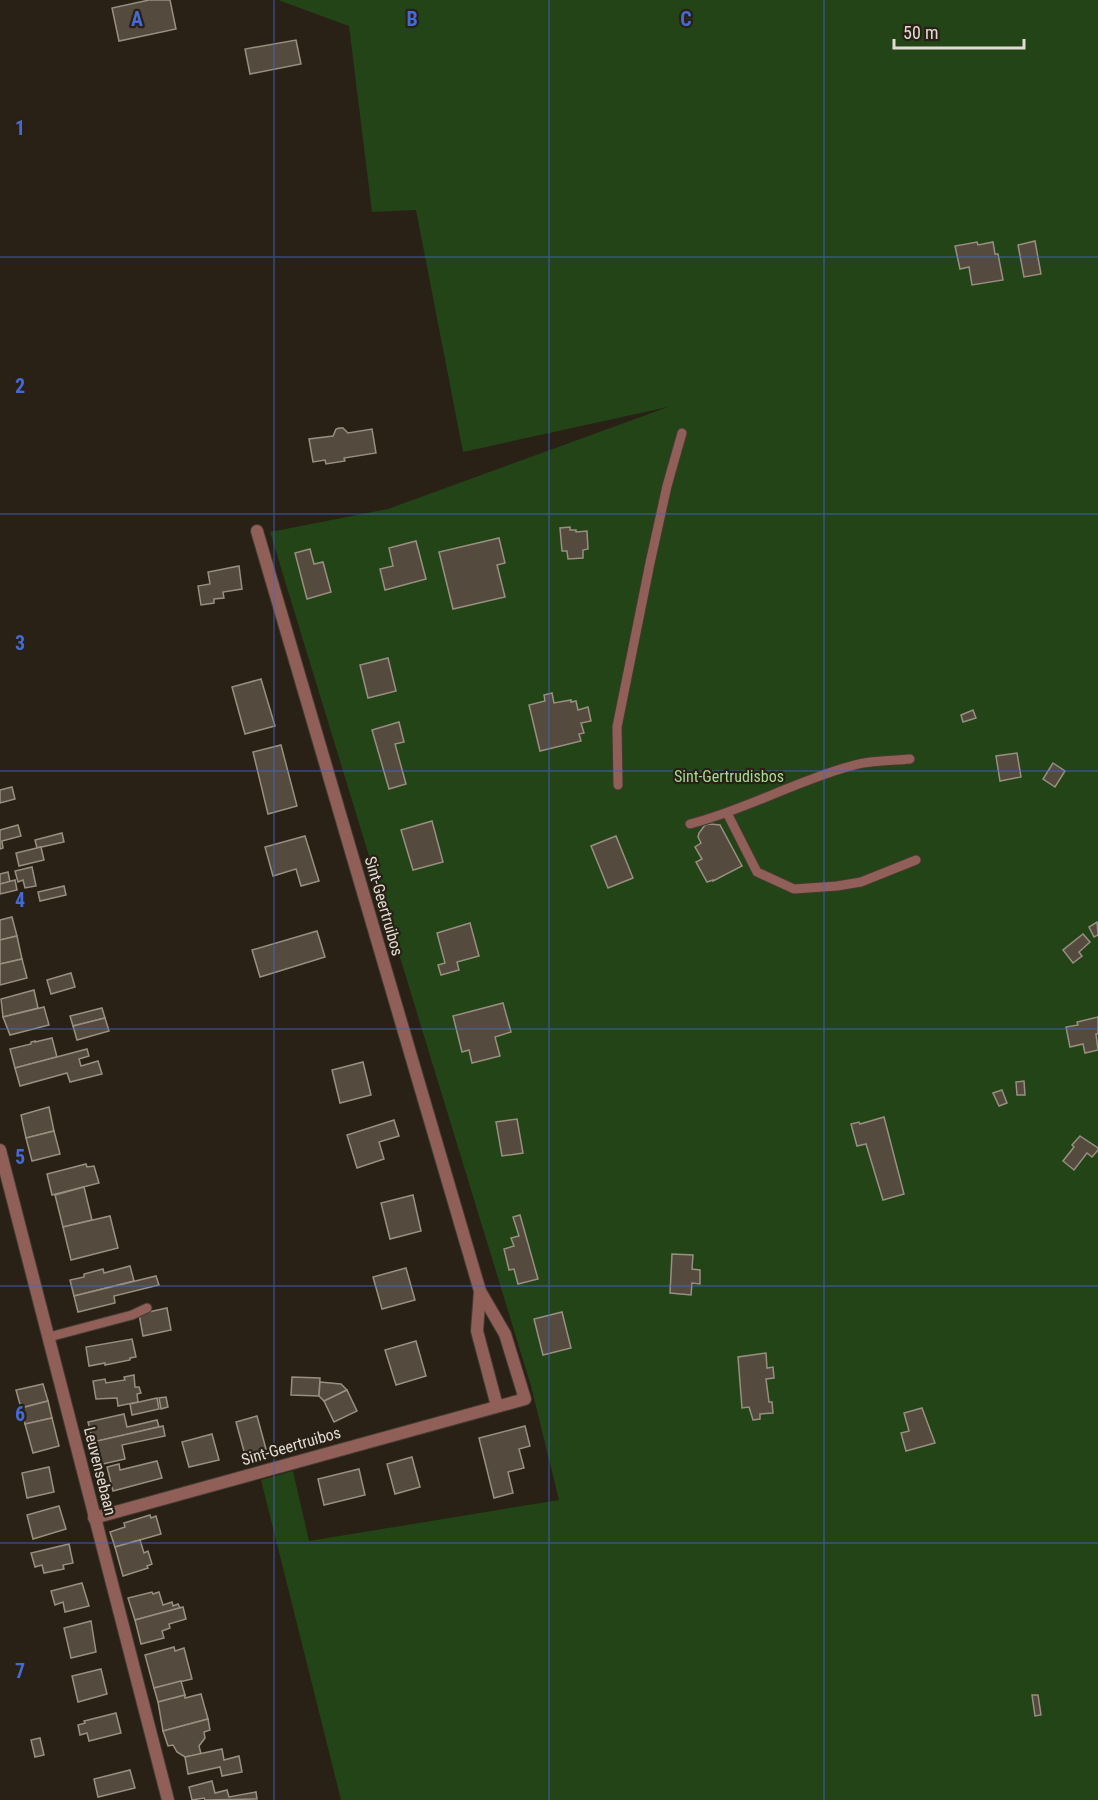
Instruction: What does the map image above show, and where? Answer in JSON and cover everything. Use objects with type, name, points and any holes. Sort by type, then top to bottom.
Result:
[{"type":"street","name":"Sint-Geertruibos","points":[[94,1518],[525,1399],[505,1334],[480,1291],[257,531]]},
{"type":"street","name":"Leuvensebaan","points":[[0,1150],[168,1800]]},
{"type":"street","name":"Sint-Geertruibos","points":[[480,1291],[477,1331],[497,1406]]},
{"type":"lane","points":[[618,785],[616,727],[652,552],[682,433]]},
{"type":"lane","points":[[690,824],[727,813],[808,779],[853,765],[910,759]]},
{"type":"lane","points":[[727,813],[757,872],[794,889],[861,882],[916,860]]},
{"type":"lane","points":[[49,1336],[132,1315],[147,1308]]},
{"type":"green space","name":"Sint-Gertrudisbos","points":[[278,0],[1098,0],[1098,1800],[341,1800],[261,1480],[293,1471],[309,1541],[559,1500],[531,1386],[270,532],[388,509],[668,407],[463,452],[416,210],[372,212],[349,26]]},
{"type":"building","points":[[149,0],[170,0],[176,29],[119,41],[112,8]]},
{"type":"building","points":[[296,40],[301,64],[250,74],[245,49]]},
{"type":"building","points":[[1035,241],[1041,274],[1024,277],[1018,245]]},
{"type":"building","points":[[977,242],[978,245],[993,242],[1003,280],[972,285],[969,267],[960,269],[955,246]]},
{"type":"building","points":[[339,428],[343,428],[348,433],[372,429],[376,453],[344,458],[345,461],[326,464],[325,460],[313,462],[309,439],[333,436]]},
{"type":"building","points":[[570,527],[570,530],[576,530],[576,532],[587,531],[588,549],[583,550],[583,558],[568,559],[567,551],[562,551],[560,528]]},
{"type":"building","points":[[499,538],[505,563],[497,565],[505,597],[453,609],[439,552]]},
{"type":"building","points":[[416,541],[426,579],[385,590],[380,569],[393,566],[389,548]]},
{"type":"building","points":[[310,549],[314,564],[323,562],[331,592],[307,599],[295,553]]},
{"type":"building","points":[[239,566],[242,589],[223,592],[224,598],[214,599],[214,603],[201,605],[198,586],[210,584],[208,572]]},
{"type":"building","points":[[388,658],[396,691],[368,698],[360,665]]},
{"type":"building","points":[[261,679],[275,726],[245,734],[232,687]]},
{"type":"building","points":[[552,693],[554,703],[571,700],[571,702],[576,701],[578,710],[588,707],[591,721],[581,723],[584,733],[579,734],[581,741],[540,751],[529,705],[545,701],[544,695]]},
{"type":"building","points":[[973,710],[976,718],[963,722],[961,715]]},
{"type":"building","points":[[399,722],[404,742],[395,744],[406,784],[389,789],[372,730]]},
{"type":"building","points":[[281,745],[297,806],[268,814],[253,752]]},
{"type":"building","points":[[1017,753],[1021,777],[1000,781],[996,756]]},
{"type":"building","points":[[1053,763],[1065,771],[1055,787],[1043,779]]},
{"type":"building","points":[[12,787],[15,799],[0,803],[0,790]]},
{"type":"building","points":[[432,821],[443,862],[413,870],[401,830]]},
{"type":"building","points":[[18,825],[21,836],[2,841],[3,848],[0,849],[0,830]]},
{"type":"building","points":[[705,825],[720,825],[742,866],[707,882],[696,862],[702,859],[695,847],[701,843],[699,833]]},
{"type":"building","points":[[62,833],[64,842],[37,848],[35,840]]},
{"type":"building","points":[[305,836],[319,881],[301,886],[296,869],[273,876],[265,847]]},
{"type":"building","points":[[616,836],[633,878],[608,888],[591,846]]},
{"type":"building","points":[[41,847],[44,860],[19,866],[16,853]]},
{"type":"building","points":[[32,867],[36,886],[25,888],[23,880],[18,882],[15,871]]},
{"type":"building","points":[[8,872],[10,882],[0,884],[0,874]]},
{"type":"building","points":[[15,880],[17,890],[0,894],[0,884]]},
{"type":"building","points":[[64,886],[66,895],[40,901],[38,892]]},
{"type":"building","points":[[12,917],[17,936],[0,940],[0,920]]},
{"type":"building","points":[[1097,922],[1098,935],[1094,937],[1089,927]]},
{"type":"building","points":[[470,923],[479,956],[457,962],[459,970],[441,975],[438,965],[445,963],[437,933]]},
{"type":"building","points":[[317,931],[325,957],[260,977],[252,950]]},
{"type":"building","points":[[1083,934],[1090,942],[1079,952],[1082,956],[1073,963],[1063,950]]},
{"type":"building","points":[[17,936],[22,959],[0,964],[0,940]]},
{"type":"building","points":[[22,959],[27,978],[0,985],[0,964]]},
{"type":"building","points":[[71,973],[75,987],[51,994],[47,980]]},
{"type":"building","points":[[34,990],[38,1008],[3,1017],[1,999]]},
{"type":"building","points":[[503,1003],[511,1032],[495,1037],[500,1056],[472,1063],[469,1050],[462,1052],[453,1016]]},
{"type":"building","points":[[44,1007],[49,1025],[10,1035],[3,1017]]},
{"type":"building","points":[[102,1008],[105,1018],[73,1026],[70,1016]]},
{"type":"building","points":[[1098,1017],[1098,1034],[1096,1034],[1098,1050],[1085,1053],[1083,1044],[1070,1047],[1066,1027]]},
{"type":"building","points":[[105,1018],[109,1031],[77,1040],[73,1026]]},
{"type":"building","points":[[52,1038],[57,1057],[15,1068],[10,1049]]},
{"type":"building","points":[[87,1049],[89,1056],[79,1059],[81,1066],[98,1061],[102,1074],[70,1082],[67,1073],[20,1086],[15,1068]]},
{"type":"building","points":[[363,1062],[371,1095],[340,1103],[332,1070]]},
{"type":"building","points":[[1024,1081],[1025,1095],[1017,1095],[1016,1082]]},
{"type":"building","points":[[1002,1090],[1007,1103],[999,1106],[993,1093]]},
{"type":"building","points":[[49,1107],[54,1131],[26,1138],[21,1115]]},
{"type":"building","points":[[884,1117],[904,1194],[883,1200],[866,1144],[857,1146],[851,1124],[859,1122],[860,1124]]},
{"type":"building","points":[[517,1119],[523,1153],[502,1156],[496,1122]]},
{"type":"building","points":[[394,1120],[399,1136],[379,1142],[384,1159],[357,1168],[347,1135]]},
{"type":"building","points":[[54,1131],[60,1154],[32,1161],[26,1138]]},
{"type":"building","points":[[1080,1136],[1098,1150],[1092,1157],[1087,1153],[1074,1170],[1063,1161]]},
{"type":"building","points":[[86,1164],[87,1167],[94,1166],[99,1183],[52,1195],[47,1174]]},
{"type":"building","points":[[84,1187],[92,1220],[63,1227],[55,1195]]},
{"type":"building","points":[[413,1195],[421,1231],[390,1239],[381,1203]]},
{"type":"building","points":[[520,1215],[538,1279],[518,1284],[514,1269],[509,1270],[504,1249],[514,1246],[511,1238],[519,1236],[513,1217]]},
{"type":"building","points":[[110,1216],[118,1248],[71,1260],[63,1227]]},
{"type":"building","points":[[672,1254],[693,1255],[692,1269],[700,1270],[700,1284],[692,1283],[691,1295],[670,1293]]},
{"type":"building","points":[[130,1266],[134,1281],[74,1296],[70,1280],[103,1269],[104,1273]]},
{"type":"building","points":[[406,1268],[415,1300],[382,1309],[373,1277]]},
{"type":"building","points":[[156,1276],[159,1285],[114,1296],[115,1303],[78,1312],[74,1296]]},
{"type":"building","points":[[167,1308],[171,1330],[143,1336],[139,1314]]},
{"type":"building","points":[[562,1312],[571,1348],[543,1355],[534,1319]]},
{"type":"building","points":[[132,1339],[136,1357],[105,1365],[105,1363],[89,1366],[86,1347]]},
{"type":"building","points":[[416,1341],[426,1376],[396,1385],[385,1350]]},
{"type":"building","points":[[766,1353],[767,1368],[773,1367],[774,1378],[766,1379],[773,1413],[760,1414],[760,1419],[753,1420],[749,1407],[742,1408],[738,1357]]},
{"type":"building","points":[[134,1375],[135,1387],[139,1387],[141,1393],[137,1394],[138,1402],[118,1406],[117,1398],[96,1399],[93,1381],[105,1379],[106,1383],[125,1380],[124,1377]]},
{"type":"building","points":[[292,1377],[320,1378],[319,1396],[291,1395]]},
{"type":"building","points":[[320,1382],[341,1384],[347,1390],[324,1401],[319,1396]]},
{"type":"building","points":[[43,1384],[48,1401],[21,1408],[16,1390]]},
{"type":"building","points":[[347,1390],[357,1411],[334,1422],[324,1401]]},
{"type":"building","points":[[166,1397],[168,1407],[161,1409],[159,1398]]},
{"type":"building","points":[[157,1398],[159,1409],[132,1415],[130,1404]]},
{"type":"building","points":[[48,1401],[52,1418],[25,1424],[21,1408]]},
{"type":"building","points":[[922,1408],[935,1443],[906,1451],[901,1433],[909,1431],[904,1413]]},
{"type":"building","points":[[124,1414],[127,1427],[157,1420],[159,1427],[93,1442],[88,1422]]},
{"type":"building","points":[[257,1416],[266,1449],[245,1455],[236,1422]]},
{"type":"building","points":[[52,1418],[59,1446],[33,1453],[25,1424]]},
{"type":"building","points":[[163,1426],[165,1436],[122,1445],[125,1459],[98,1465],[93,1442]]},
{"type":"building","points":[[525,1426],[530,1446],[519,1449],[524,1468],[508,1472],[513,1493],[494,1498],[479,1438]]},
{"type":"building","points":[[212,1434],[219,1460],[189,1467],[182,1442]]},
{"type":"building","points":[[412,1457],[420,1487],[395,1494],[387,1464]]},
{"type":"building","points":[[157,1461],[162,1478],[113,1491],[107,1467],[119,1464],[120,1470]]},
{"type":"building","points":[[49,1467],[54,1492],[27,1498],[22,1473]]},
{"type":"building","points":[[359,1469],[365,1495],[324,1505],[318,1479]]},
{"type":"building","points":[[59,1506],[66,1529],[33,1539],[27,1515]]},
{"type":"building","points":[[150,1515],[151,1518],[156,1516],[161,1534],[115,1547],[110,1532],[125,1527],[124,1523]]},
{"type":"building","points":[[140,1540],[144,1553],[148,1551],[152,1564],[147,1566],[148,1568],[123,1576],[115,1547]]},
{"type":"building","points":[[69,1544],[73,1563],[63,1565],[64,1569],[44,1573],[42,1565],[35,1567],[31,1553]]},
{"type":"building","points":[[82,1583],[89,1606],[65,1612],[63,1602],[55,1605],[51,1591]]},
{"type":"building","points":[[152,1592],[153,1594],[159,1592],[163,1605],[172,1602],[173,1606],[178,1604],[180,1608],[135,1620],[128,1598]]},
{"type":"building","points":[[183,1607],[186,1619],[169,1624],[170,1628],[162,1631],[164,1638],[141,1644],[135,1620]]},
{"type":"building","points":[[91,1621],[96,1652],[71,1658],[64,1628]]},
{"type":"building","points":[[174,1647],[175,1651],[184,1648],[192,1679],[154,1688],[145,1655]]},
{"type":"building","points":[[101,1669],[107,1694],[78,1702],[72,1676]]},
{"type":"building","points":[[181,1681],[185,1695],[158,1702],[154,1688]]},
{"type":"building","points":[[201,1694],[208,1719],[163,1731],[158,1702],[185,1695],[185,1698]]},
{"type":"building","points":[[1032,1695],[1038,1695],[1041,1715],[1035,1716]]},
{"type":"building","points":[[116,1713],[121,1733],[89,1741],[87,1733],[80,1735],[78,1725],[85,1723],[84,1721]]},
{"type":"building","points":[[208,1719],[210,1730],[204,1732],[205,1738],[199,1746],[201,1754],[185,1757],[177,1752],[173,1745],[168,1746],[163,1731]]},
{"type":"building","points":[[40,1738],[44,1755],[35,1757],[31,1740]]},
{"type":"building","points":[[222,1749],[224,1760],[239,1756],[242,1772],[222,1776],[220,1767],[188,1774],[185,1757]]},
{"type":"building","points":[[130,1770],[135,1788],[98,1797],[94,1779]]},
{"type":"building","points":[[212,1781],[215,1793],[227,1790],[229,1797],[256,1792],[257,1799],[205,1800],[204,1798],[192,1800],[189,1787]]}]
